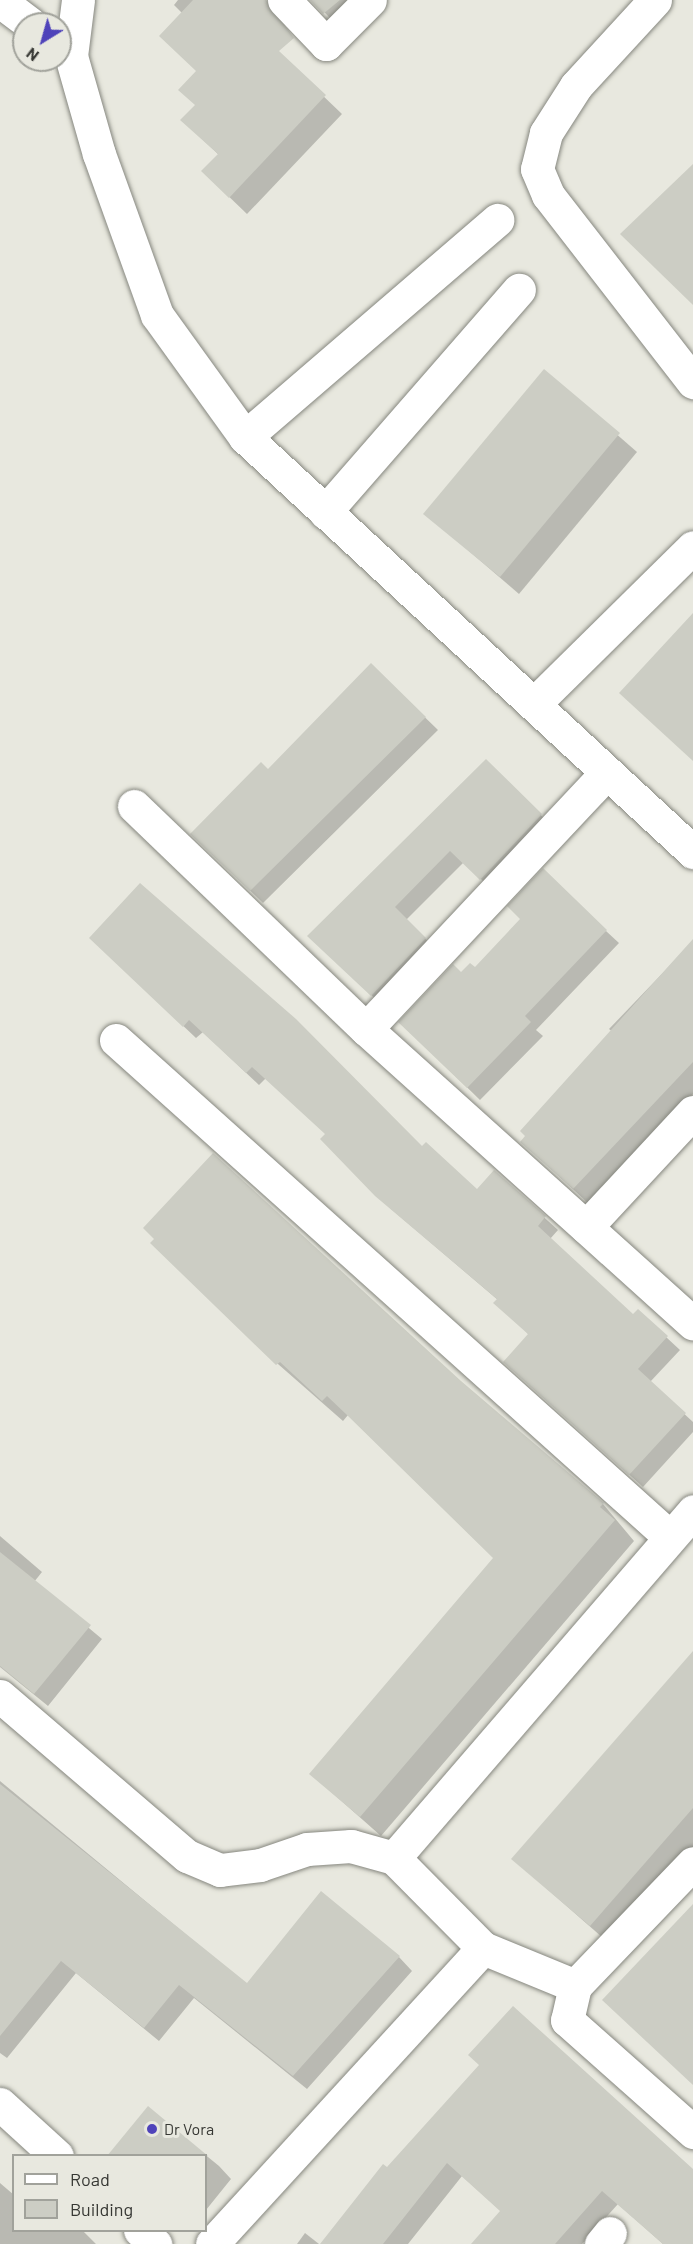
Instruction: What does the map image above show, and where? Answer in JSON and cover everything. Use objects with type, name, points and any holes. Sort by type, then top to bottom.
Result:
[{"type":"street","points":[[72,26],[78,0]]},
{"type":"street","points":[[284,0],[326,44],[370,0]]},
{"type":"street","points":[[655,0],[576,86],[546,133],[537,170],[548,195],[693,382]]},
{"type":"street","points":[[0,1],[14,12]]},
{"type":"street","points":[[72,71],[99,154],[157,315],[245,437],[693,852]]},
{"type":"street","points":[[245,437],[497,220]]},
{"type":"street","points":[[325,512],[519,290]]},
{"type":"street","points":[[534,705],[693,547]]},
{"type":"street","points":[[366,1029],[607,772]]},
{"type":"street","points":[[134,806],[366,1029],[693,1323]]},
{"type":"street","points":[[116,1040],[670,1537]]},
{"type":"street","points":[[586,1227],[693,1112]]},
{"type":"street","points":[[394,1858],[693,1511]]},
{"type":"street","points":[[0,1696],[187,1856],[220,1870],[260,1866],[307,1849],[351,1846],[394,1858],[483,1947],[574,1986]]},
{"type":"street","points":[[693,1863],[574,1986],[567,2020],[693,2132]]},
{"type":"street","points":[[212,2244],[483,1947]]},
{"type":"street","points":[[0,2104],[55,2154]]},
{"type":"street","points":[[142,2232],[155,2244]]},
{"type":"building","points":[[193,0],[266,0],[294,38],[279,51],[326,95],[229,198],[201,171],[218,154],[180,120],[195,105],[178,90],[196,71],[159,36]]},
{"type":"building","points":[[310,0],[340,0],[323,14]]},
{"type":"building","points":[[693,164],[693,305],[620,234]]},
{"type":"building","points":[[544,369],[620,433],[500,577],[423,514]]},
{"type":"building","points":[[693,613],[693,761],[619,693]]},
{"type":"building","points":[[371,663],[426,717],[250,891],[190,834],[261,762],[268,769]]},
{"type":"building","points":[[486,759],[542,814],[480,880],[450,851],[395,907],[426,938],[371,996],[307,936]]},
{"type":"building","points":[[543,868],[607,930],[525,1016],[531,1022],[467,1088],[398,1022],[453,964],[461,972],[470,963],[475,967],[520,919],[507,906]]},
{"type":"building","points":[[140,883],[296,1019],[422,1146],[426,1142],[477,1189],[494,1170],[546,1216],[538,1226],[633,1314],[638,1309],[668,1336],[638,1369],[686,1413],[629,1475],[503,1362],[528,1334],[493,1303],[497,1299],[375,1196],[320,1139],[325,1134],[252,1067],[246,1073],[189,1020],[183,1027],[89,938]]},
{"type":"building","points":[[693,939],[693,1062],[573,1189],[520,1142],[525,1136],[520,1131]]},
{"type":"building","points":[[213,1153],[461,1381],[604,1503],[600,1507],[615,1520],[360,1817],[309,1774],[493,1558],[327,1396],[322,1401],[280,1362],[276,1365],[150,1243],[154,1239],[143,1228]]},
{"type":"building","points":[[0,1552],[91,1625],[34,1694],[0,1666]]},
{"type":"building","points":[[693,1651],[693,1808],[590,1926],[511,1859]]},
{"type":"building","points":[[0,1784],[247,1983],[321,1891],[400,1956],[293,2076],[179,1985],[144,2028],[61,1961],[0,2036]]},
{"type":"building","points":[[693,1904],[693,2085],[602,2000]]},
{"type":"building","points":[[513,2006],[693,2169],[693,2244],[663,2244],[602,2191],[555,2244],[471,2244],[500,2211],[447,2163],[383,2244],[320,2244],[383,2164],[387,2167],[479,2065],[468,2055]]},
{"type":"building","name":"Dr Vora","points":[[148,2106],[206,2154],[109,2154]]},
{"type":"place","name":"Dr Vora","points":[[152,2129]]}]
